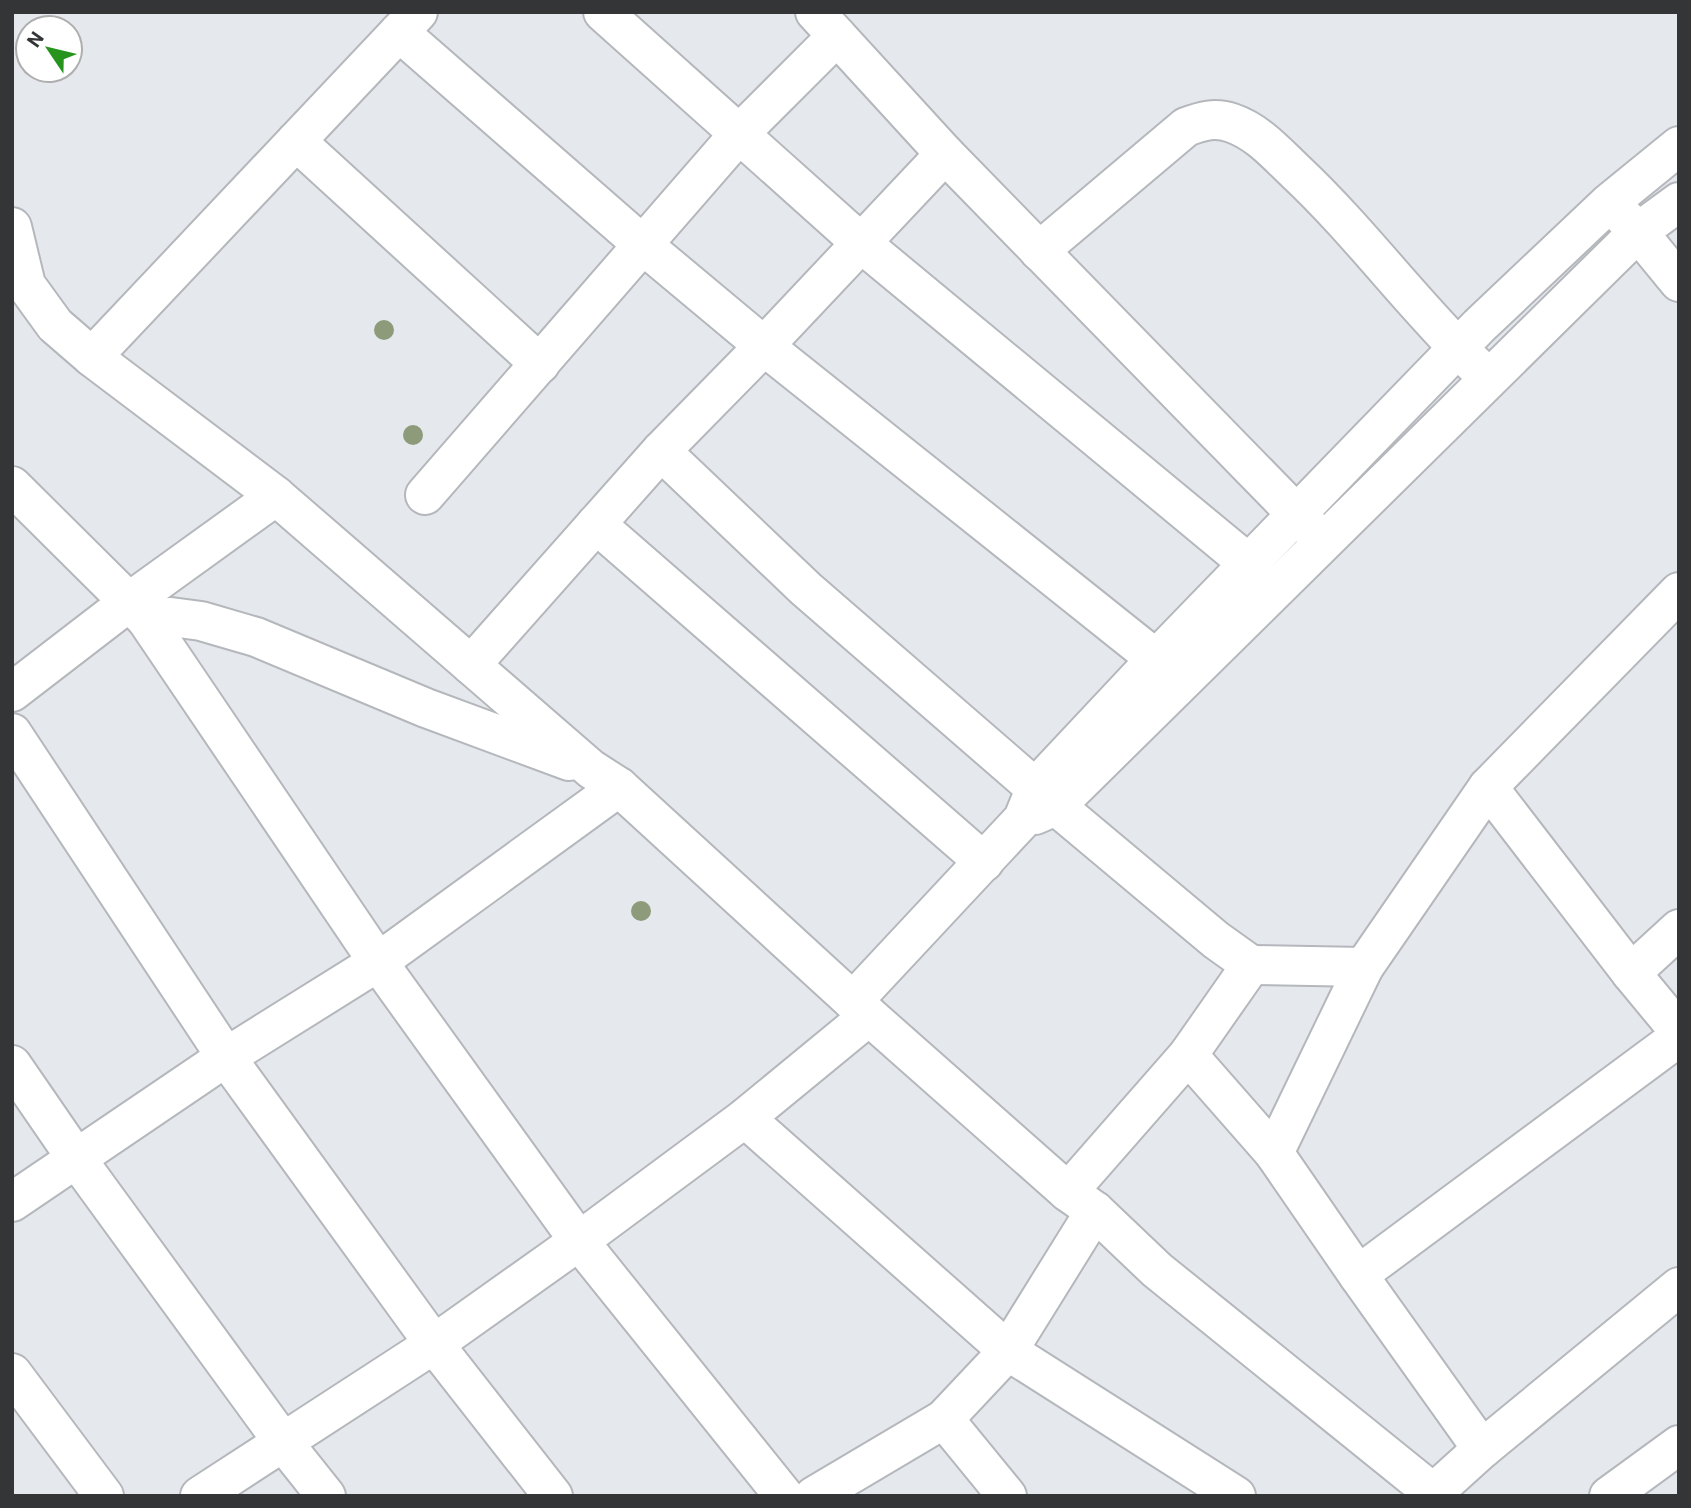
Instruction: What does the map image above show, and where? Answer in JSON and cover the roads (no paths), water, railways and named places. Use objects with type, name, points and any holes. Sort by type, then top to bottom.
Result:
[{"type":"street","points":[[603,12],[861,243],[1249,564]]},
{"type":"street","points":[[92,357],[408,22],[643,245],[764,346],[1156,659]]},
{"type":"street","points":[[425,495],[739,134],[826,24],[945,155],[1324,542]]},
{"type":"street","points":[[1039,251],[1186,127],[1217,119],[1248,130],[1323,197],[1489,379]]},
{"type":"street","points":[[296,141],[540,364]]},
{"type":"street","points":[[471,665],[661,451],[945,155]]},
{"type":"street","points":[[200,1496],[434,1344],[746,1118],[861,1008],[984,862],[1039,804],[1324,542],[1638,232],[1679,201],[1665,158],[1609,203],[1458,348],[1156,659],[1039,804]]},
{"type":"street","points":[[1609,203],[1638,232],[1679,282]]},
{"type":"street","points":[[12,227],[26,285],[55,326],[276,496],[605,778],[1157,1270],[1434,1495],[1482,1450],[1679,1287]]},
{"type":"street","points":[[661,451],[1039,804],[1216,940],[1251,965],[1364,967]]},
{"type":"street","points":[[12,486],[138,611],[378,962],[579,1241],[784,1496]]},
{"type":"street","points":[[12,692],[138,611],[276,496]]},
{"type":"street","points":[[596,524],[984,862]]},
{"type":"street","points":[[1274,1153],[1364,967],[1488,787],[1679,592]]},
{"type":"street","points":[[138,611],[201,621],[256,637],[426,708],[605,778]]},
{"type":"street","points":[[12,733],[226,1057],[434,1344],[553,1496]]},
{"type":"street","points":[[12,1202],[226,1057],[378,962],[605,778]]},
{"type":"street","points":[[1488,787],[1679,1031]]},
{"type":"street","points":[[1631,973],[1679,929]]},
{"type":"street","points":[[814,1496],[944,1419],[1008,1351],[1081,1201],[1251,965]]},
{"type":"street","points":[[1358,1275],[1679,1037]]},
{"type":"street","points":[[1188,1055],[1274,1153],[1482,1450]]},
{"type":"street","points":[[12,1065],[76,1158],[283,1442],[326,1496]]},
{"type":"street","points":[[746,1118],[1008,1351],[1236,1496]]},
{"type":"street","points":[[12,1373],[104,1496]]},
{"type":"street","points":[[944,1419],[1007,1496]]},
{"type":"street","points":[[1609,1496],[1679,1445]]}]
